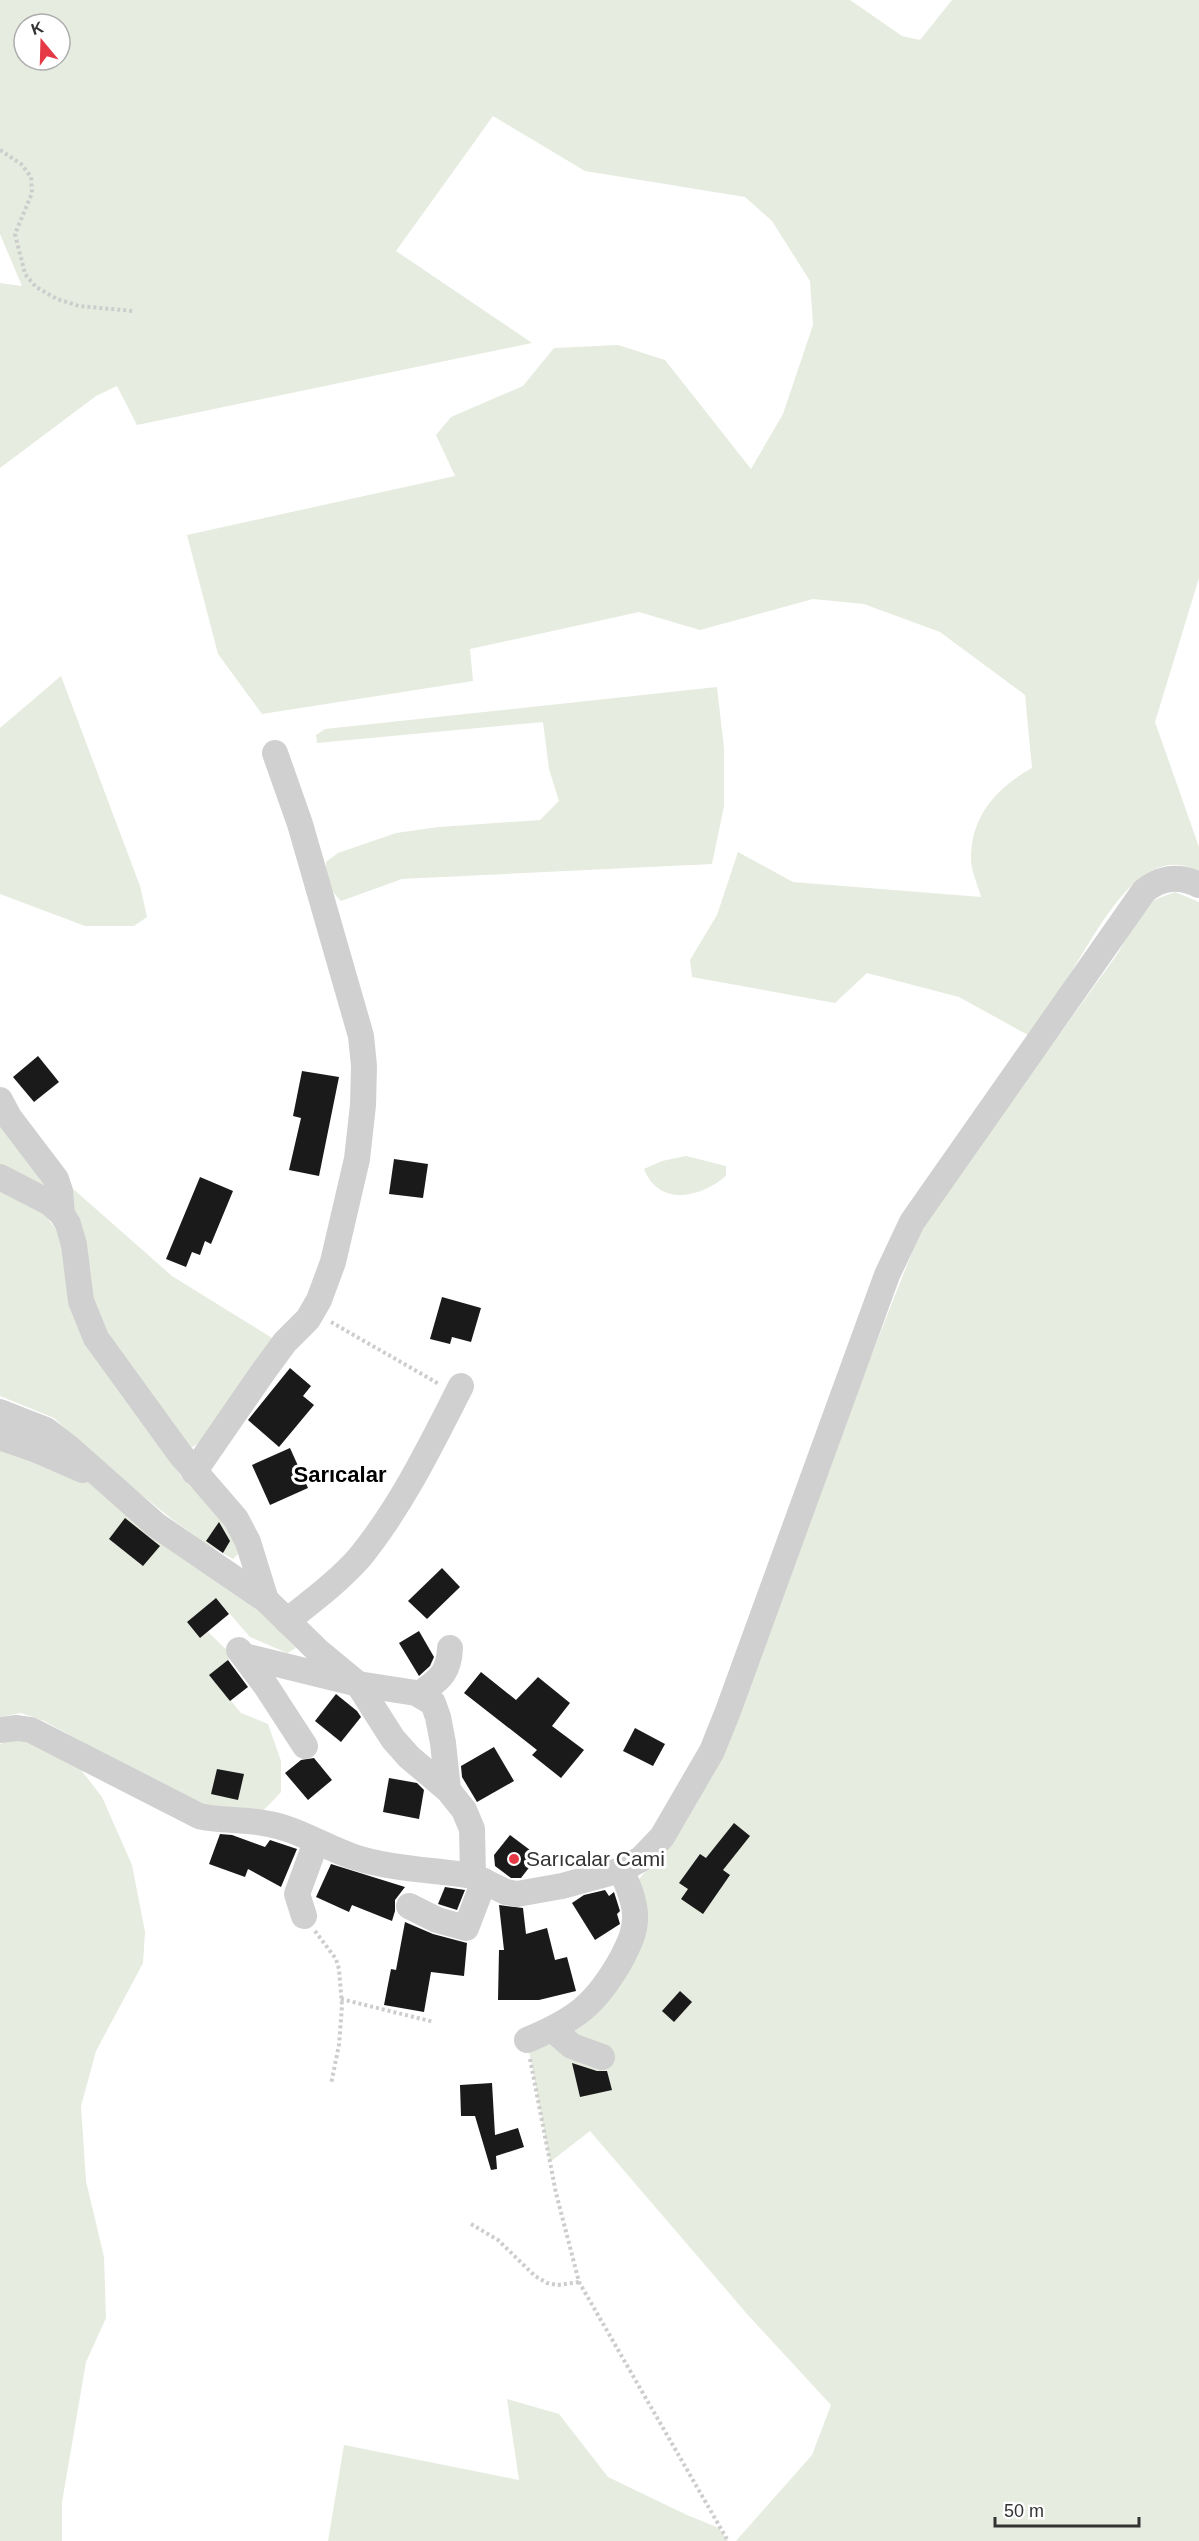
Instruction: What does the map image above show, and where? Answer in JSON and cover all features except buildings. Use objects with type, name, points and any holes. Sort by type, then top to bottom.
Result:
[{"type":"street","points":[[194,1472],[269,1364],[312,1311],[333,1262],[357,1159],[363,1106],[364,1066],[355,1008],[341,970],[300,824],[275,753]]},
{"type":"street","points":[[0,1730],[17,1728],[32,1730],[199,1816],[222,1821],[264,1822],[282,1827],[352,1857],[378,1864],[479,1879],[506,1892],[517,1894],[561,1886],[621,1870],[641,1859],[662,1837],[712,1751],[887,1275],[912,1222],[1144,891],[1153,884],[1177,878],[1199,885]]},
{"type":"street","points":[[0,1100],[9,1118],[56,1179],[60,1191],[62,1214]]},
{"type":"street","points":[[0,1177],[50,1203],[62,1214],[68,1224],[74,1245],[81,1301],[96,1338],[194,1472],[242,1529],[266,1600]]},
{"type":"street","points":[[287,1621],[329,1587],[358,1558],[390,1518],[459,1390]]},
{"type":"street","points":[[0,1412],[46,1430],[156,1525],[266,1600],[318,1651],[358,1684],[393,1739],[448,1790],[469,1820],[479,1879],[466,1928],[437,1920],[409,1906]]},
{"type":"street","points":[[2,1438],[37,1450],[103,1479]]},
{"type":"street","points":[[420,1694],[445,1672],[449,1662],[450,1647]]},
{"type":"street","points":[[305,1746],[239,1650],[358,1684],[420,1694],[433,1703],[438,1717],[448,1790]]},
{"type":"street","points":[[304,1916],[297,1894],[316,1842]]},
{"type":"street","points":[[527,2040],[582,2012],[613,1974],[631,1941],[635,1917],[630,1890],[621,1870]]},
{"type":"street","points":[[552,2029],[572,2046],[602,2057]]},
{"type":"path","points":[[0,150],[21,164],[31,177],[32,193],[15,234],[25,274],[36,287],[57,299],[79,306],[133,311]]},
{"type":"path","points":[[312,1311],[459,1390]]},
{"type":"path","points":[[304,1916],[336,1959],[341,1999],[339,2045],[331,2085]]},
{"type":"path","points":[[341,1999],[434,2022]]},
{"type":"path","points":[[527,2040],[556,2193],[579,2282],[728,2541]]},
{"type":"path","points":[[471,2224],[498,2240],[535,2276],[547,2283],[558,2285],[579,2282]]},
{"type":"shaded area","points":[[0,0],[850,0],[902,36],[920,40],[952,0],[1199,0],[1199,578],[1155,722],[1199,847],[1199,873],[1178,865],[1159,868],[1141,878],[1124,894],[1108,914],[1028,1035],[959,997],[867,973],[835,1003],[692,977],[690,960],[717,915],[738,852],[793,882],[981,897],[971,861],[976,827],[989,803],[998,793],[1032,768],[1025,695],[940,632],[864,604],[813,599],[700,630],[639,612],[470,649],[473,681],[262,714],[218,654],[187,535],[455,476],[436,435],[451,417],[523,386],[554,348],[618,345],[665,360],[751,469],[783,414],[813,325],[810,281],[772,221],[745,197],[585,171],[493,116],[396,251],[532,343],[137,425],[117,386],[96,396],[0,468],[0,283],[22,286],[0,234]]},
{"type":"shaded area","points":[[61,676],[140,886],[147,917],[134,926],[85,926],[0,894],[0,728]]},
{"type":"shaded area","points":[[717,687],[724,748],[724,806],[712,864],[402,879],[341,901],[331,888],[326,862],[338,853],[396,833],[439,827],[540,820],[559,801],[549,769],[543,722],[317,743],[316,735],[325,729]]},
{"type":"shaded area","points":[[1175,892],[1199,902],[1199,2541],[736,2541],[812,2455],[831,2405],[747,2314],[590,2131],[550,2162],[527,2040],[613,1974],[630,1890],[667,1846],[712,1777],[821,1483],[920,1232],[1118,953],[1146,903]]},
{"type":"shaded area","points":[[0,1117],[51,1189],[0,1167]]},
{"type":"shaded area","points":[[686,1156],[726,1166],[726,1176],[704,1190],[681,1195],[670,1194],[659,1189],[644,1169],[662,1161]]},
{"type":"shaded area","points":[[63,1180],[172,1276],[277,1341],[205,1441],[192,1447],[181,1440],[102,1330],[89,1288],[80,1222]]},
{"type":"shaded area","points":[[0,1187],[45,1215],[57,1231],[64,1250],[72,1313],[83,1334],[183,1479],[221,1517],[240,1552],[233,1559],[205,1543],[173,1520],[105,1465],[54,1418],[0,1396]]},
{"type":"shaded area","points":[[0,1421],[35,1435],[197,1565],[266,1616],[296,1648],[287,1653],[250,1637],[216,1598],[187,1622],[200,1638],[208,1632],[233,1656],[210,1675],[241,1713],[268,1724],[281,1761],[281,1792],[263,1811],[199,1806],[44,1721],[21,1713],[0,1717]]},
{"type":"shaded area","points":[[13,1740],[35,1744],[74,1761],[102,1797],[132,1865],[145,1932],[143,1963],[96,2051],[81,2106],[86,2181],[104,2257],[106,2318],[86,2362],[62,2502],[62,2541],[0,2541],[0,1744]]},
{"type":"shaded area","points":[[507,2399],[559,2414],[608,2477],[719,2528],[728,2541],[328,2541],[344,2445],[519,2480]]},
{"type":"place","name":"Sarıcalar Cami","points":[[514,1859]]},
{"type":"district","name":"Sarıcalar","points":[[340,1474]]}]
